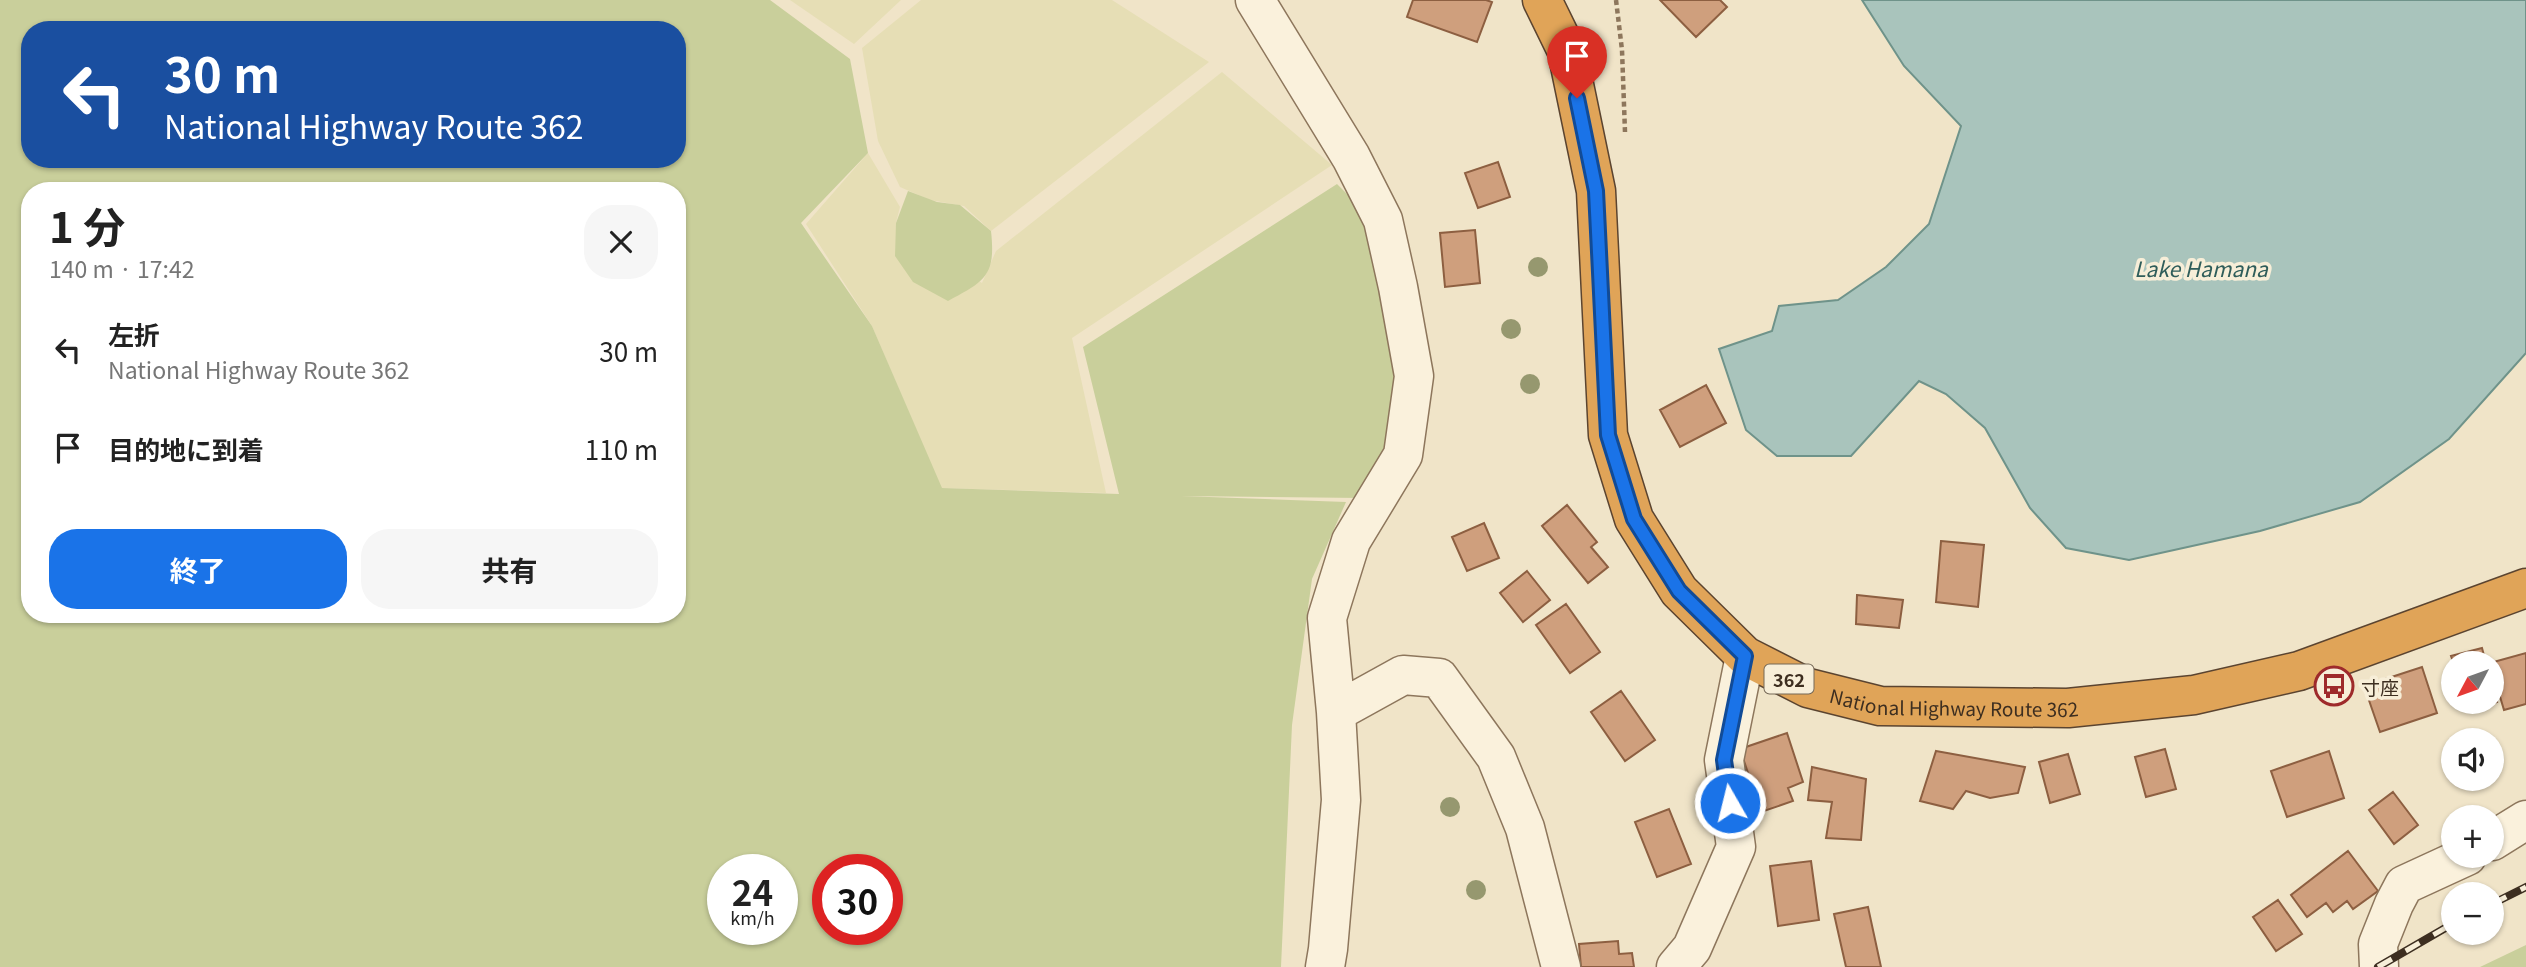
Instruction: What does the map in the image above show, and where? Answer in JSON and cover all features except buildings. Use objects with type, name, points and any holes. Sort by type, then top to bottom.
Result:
[{"type":"highway","name":"National Highway Route 362","points":[[1542,0],[1567,51],[1596,191],[1608,435],[1619,471],[1634,519],[1679,591],[1745,656],[1808,688],[1880,706],[2068,708],[2194,695],[2299,671],[2526,588]]},
{"type":"street","points":[[1255,0],[1351,157],[1383,219],[1414,376],[1403,455],[1351,541],[1327,618],[1341,800],[1325,967]]},
{"type":"street","points":[[1676,967],[1692,948],[1736,847],[1724,760],[1745,656]]},
{"type":"street","points":[[1336,712],[1403,675],[1439,678],[1496,757],[1525,828],[1561,967]]},
{"type":"street","points":[[2504,834],[2526,820]]},
{"type":"street","points":[[2379,967],[2378,944],[2404,886],[2442,868]]},
{"type":"shaded area","points":[[790,0],[901,0],[854,44]]},
{"type":"shaded area","points":[[921,0],[1112,0],[1209,62],[991,231],[964,206],[930,200],[900,187],[878,141],[862,48]]},
{"type":"shaded area","points":[[1222,72],[1332,165],[1072,338],[1106,493],[941,488],[872,326],[806,224],[868,153],[900,207],[896,223],[982,283],[996,251]]},
{"type":"green space","points":[[0,0],[770,0],[850,59],[868,153],[801,223],[872,326],[942,488],[1119,494],[1083,347],[1337,184],[1370,217],[1397,371],[1391,443],[1362,498],[1181,496],[1346,502],[1312,579],[1292,725],[1281,967],[0,967]]},
{"type":"green space","points":[[908,191],[937,202],[960,205],[991,231],[992,258],[985,275],[971,288],[948,301],[913,282],[895,256],[896,223]]},
{"type":"green space","points":[[2526,945],[2526,967],[2480,967]]},
{"type":"water","name":"Lake Hamana","points":[[1862,0],[2526,0],[2526,353],[2449,439],[2360,502],[2260,531],[2129,560],[2066,548],[2030,508],[1985,428],[1946,394],[1919,381],[1851,456],[1777,456],[1746,430],[1719,349],[1772,331],[1779,306],[1838,300],[1886,267],[1929,224],[1961,126],[1904,66]]},
{"type":"railway","points":[[2504,898],[2526,887]]},
{"type":"railway","points":[[2378,967],[2441,931]]},
{"type":"place","name":"寸座","points":[[2334,686]]},
{"type":"route","points":[[1577,98],[1596,191],[1608,435],[1634,519],[1679,591],[1745,656],[1724,760],[1730,803]]}]
